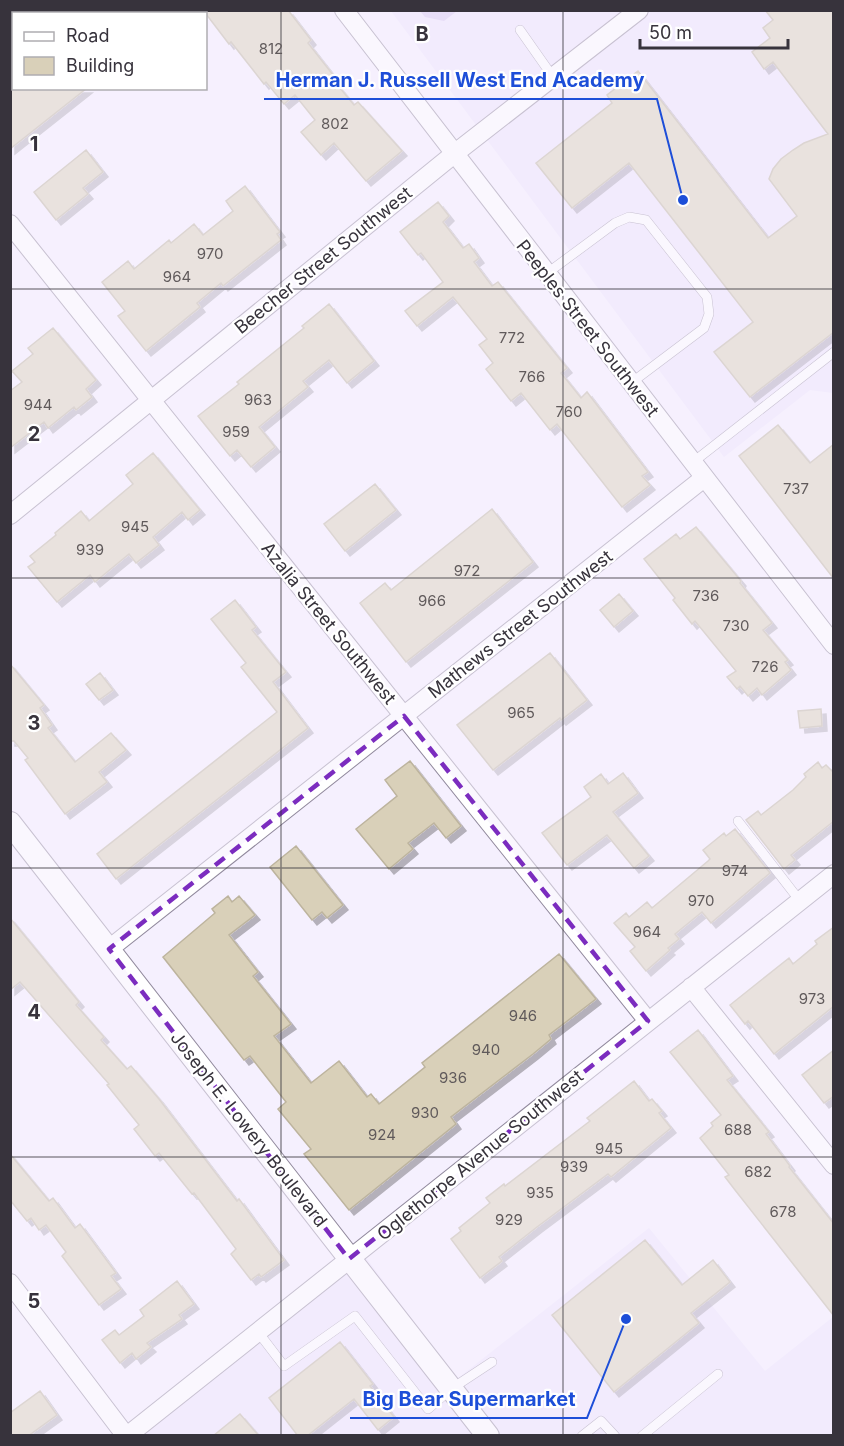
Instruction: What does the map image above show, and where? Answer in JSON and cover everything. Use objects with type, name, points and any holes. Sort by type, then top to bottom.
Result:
[{"type":"street","name":"Peeples Street Southwest","points":[[344,10],[834,645]]},
{"type":"street","name":"Beecher Street Southwest","points":[[10,515],[454,154],[639,10]]},
{"type":"street","name":"Azalia Street Southwest","points":[[10,224],[648,1021]]},
{"type":"street","name":"Mathews Street Southwest","points":[[109,949],[704,478]]},
{"type":"street","name":"Joseph E. Lowery Boulevard","points":[[10,823],[488,1436]]},
{"type":"street","name":"Oglethorpe Avenue Southwest","points":[[126,1436],[834,874]]},
{"type":"street","points":[[691,987],[834,1165]]},
{"type":"street","points":[[10,1283],[126,1436]]},
{"type":"lane","points":[[520,30],[553,77]]},
{"type":"lane","points":[[546,274],[615,223],[629,217],[646,220],[707,297],[709,314],[704,328],[631,383]]},
{"type":"lane","points":[[692,463],[834,352]]},
{"type":"lane","points":[[738,821],[801,901]]},
{"type":"lane","points":[[258,1332],[284,1366],[356,1316],[428,1409],[451,1389],[492,1362]]},
{"type":"lane","points":[[642,1436],[718,1374]]},
{"type":"lane","points":[[582,1436],[601,1421],[615,1436]]},
{"type":"highlighted area","points":[[404,716],[648,1021],[349,1259],[109,949]]},
{"type":"shaded area","points":[[391,11],[833,11],[833,393],[810,390],[724,457]]},
{"type":"shaded area","points":[[420,11],[457,11],[444,21],[425,17]]},
{"type":"shaded area","points":[[649,1228],[765,1371],[833,1317],[833,1435],[117,1436],[358,1247],[457,1379]]},
{"type":"building","points":[[203,10],[288,10],[311,40],[308,43],[337,80],[335,82],[354,105],[358,102],[402,151],[366,181],[334,143],[321,155],[301,132],[315,120],[295,95],[284,104],[266,82],[264,84],[231,42],[229,44],[207,15],[207,12]]},
{"type":"building","points":[[765,10],[834,10],[834,332],[750,397],[714,352],[753,322],[629,163],[572,208],[536,163],[612,103],[607,95],[638,71],[768,238],[797,216],[769,179],[773,169],[781,159],[804,143],[828,134],[773,62],[764,69],[752,52],[770,38],[763,28],[773,20]]},
{"type":"building","points":[[10,88],[12,90],[84,90],[10,149]]},
{"type":"building","points":[[86,150],[103,172],[83,188],[88,194],[56,220],[34,192]]},
{"type":"building","points":[[245,186],[280,232],[277,234],[281,240],[223,286],[221,283],[197,303],[200,307],[146,351],[118,316],[125,311],[102,282],[128,261],[134,269],[169,240],[171,243],[194,224],[203,235],[233,211],[226,201]]},
{"type":"building","points":[[438,202],[449,216],[443,222],[463,248],[469,244],[479,258],[474,262],[492,286],[498,282],[567,368],[561,373],[581,398],[587,392],[648,472],[642,476],[650,485],[622,507],[557,424],[550,430],[521,393],[511,401],[486,369],[493,363],[479,345],[487,339],[453,297],[417,326],[405,311],[443,282],[421,253],[418,255],[400,232]]},
{"type":"building","points":[[329,304],[374,361],[347,383],[329,360],[303,381],[308,387],[259,427],[275,447],[251,467],[237,450],[230,456],[198,416],[239,384],[237,382],[304,328],[302,326]]},
{"type":"building","points":[[53,328],[96,380],[86,389],[92,397],[76,410],[74,407],[48,428],[44,422],[10,448],[10,391],[22,382],[12,371],[33,354],[28,348]]},
{"type":"building","points":[[778,425],[810,463],[834,444],[834,579],[739,456]]},
{"type":"building","points":[[153,453],[200,510],[188,520],[182,512],[153,537],[159,545],[136,563],[129,554],[95,582],[90,575],[57,602],[28,567],[35,562],[30,556],[81,511],[89,521],[133,484],[126,475]]},
{"type":"building","points":[[375,484],[396,510],[345,551],[324,524]]},
{"type":"building","points":[[492,509],[533,562],[406,662],[360,603],[385,583],[391,590]]},
{"type":"building","points":[[696,527],[772,623],[763,630],[788,660],[785,662],[791,670],[762,695],[757,688],[748,696],[740,686],[737,689],[727,677],[736,671],[695,621],[692,624],[644,559],[676,534],[680,539]]},
{"type":"building","points":[[619,594],[633,611],[614,627],[600,610]]},
{"type":"building","points":[[235,600],[256,627],[252,630],[286,672],[273,682],[308,728],[116,879],[97,854],[277,712],[241,667],[246,663],[211,619]]},
{"type":"building","points":[[550,653],[587,700],[493,770],[457,725]]},
{"type":"building","points":[[10,664],[44,705],[40,708],[52,725],[48,728],[75,762],[111,733],[126,750],[99,772],[107,782],[65,814],[25,760],[28,758],[14,741],[10,741]]},
{"type":"building","points":[[100,673],[113,690],[99,700],[86,684]]},
{"type":"building","points":[[821,709],[822,726],[800,728],[798,711]]},
{"type":"building","points":[[410,761],[461,826],[446,838],[434,823],[408,843],[413,849],[389,869],[356,829],[397,796],[385,780]]},
{"type":"building","points":[[818,762],[822,768],[826,765],[834,773],[834,821],[791,855],[795,860],[784,869],[746,820],[758,811],[761,815],[793,790],[806,777],[804,774]]},
{"type":"building","points":[[623,773],[638,793],[613,812],[649,856],[634,868],[607,835],[567,865],[542,833],[591,797],[584,787],[601,774],[608,784]]},
{"type":"building","points":[[735,829],[770,873],[711,923],[702,912],[675,934],[679,939],[646,971],[630,951],[635,947],[614,923],[626,913],[629,917],[647,902],[652,908],[710,859],[703,850],[724,833],[726,836]]},
{"type":"building","points":[[296,846],[343,905],[327,918],[322,912],[312,920],[270,867]]},
{"type":"building","points":[[228,896],[232,902],[239,896],[255,915],[229,935],[258,972],[253,976],[291,1024],[274,1036],[311,1083],[339,1061],[367,1097],[371,1094],[379,1104],[425,1067],[422,1063],[559,954],[596,999],[549,1035],[551,1039],[533,1054],[451,1117],[456,1124],[349,1210],[304,1154],[311,1149],[278,1109],[286,1102],[250,1056],[244,1060],[163,957],[215,913],[212,909]]},
{"type":"building","points":[[10,918],[79,1002],[76,1005],[104,1037],[101,1040],[127,1069],[131,1066],[159,1099],[237,1201],[239,1199],[284,1260],[261,1277],[259,1274],[251,1280],[231,1254],[236,1249],[194,1193],[192,1194],[159,1153],[155,1156],[134,1129],[139,1125],[107,1085],[109,1084],[20,982],[10,990]]},
{"type":"building","points":[[834,927],[834,1006],[774,1054],[748,1021],[745,1024],[730,1005],[789,958],[793,964],[817,944],[815,941]]},
{"type":"building","points":[[698,1030],[733,1076],[727,1080],[769,1132],[766,1134],[789,1167],[834,1224],[834,1316],[725,1177],[729,1175],[700,1138],[713,1126],[711,1123],[721,1115],[670,1052]]},
{"type":"building","points":[[834,1050],[834,1096],[824,1103],[802,1075]]},
{"type":"building","points":[[634,1081],[649,1101],[652,1099],[662,1111],[659,1113],[671,1128],[611,1177],[608,1174],[537,1227],[499,1257],[502,1261],[480,1278],[451,1239],[461,1231],[459,1228],[490,1203],[486,1198],[590,1121],[587,1118]]},
{"type":"building","points":[[10,1154],[49,1201],[53,1198],[75,1228],[80,1224],[116,1273],[111,1276],[121,1289],[99,1305],[62,1256],[66,1252],[46,1225],[39,1230],[31,1218],[27,1221],[10,1200]]},
{"type":"building","points":[[645,1240],[682,1285],[713,1260],[730,1282],[691,1313],[699,1323],[614,1392],[552,1315]]},
{"type":"building","points":[[177,1281],[194,1304],[179,1315],[182,1319],[147,1343],[151,1347],[136,1359],[132,1353],[120,1363],[102,1340],[115,1330],[119,1335],[144,1316],[140,1310]]},
{"type":"building","points":[[340,1342],[373,1384],[370,1386],[394,1417],[378,1430],[354,1399],[307,1436],[298,1436],[269,1398]]},
{"type":"building","points":[[40,1391],[57,1415],[28,1436],[10,1436],[10,1413]]},
{"type":"building","points":[[240,1414],[259,1436],[213,1436]]},
{"type":"place","name":"Herman J. Russell West End Academy","points":[[683,200]]},
{"type":"place","name":"Big Bear Supermarket","points":[[626,1319]]}]
